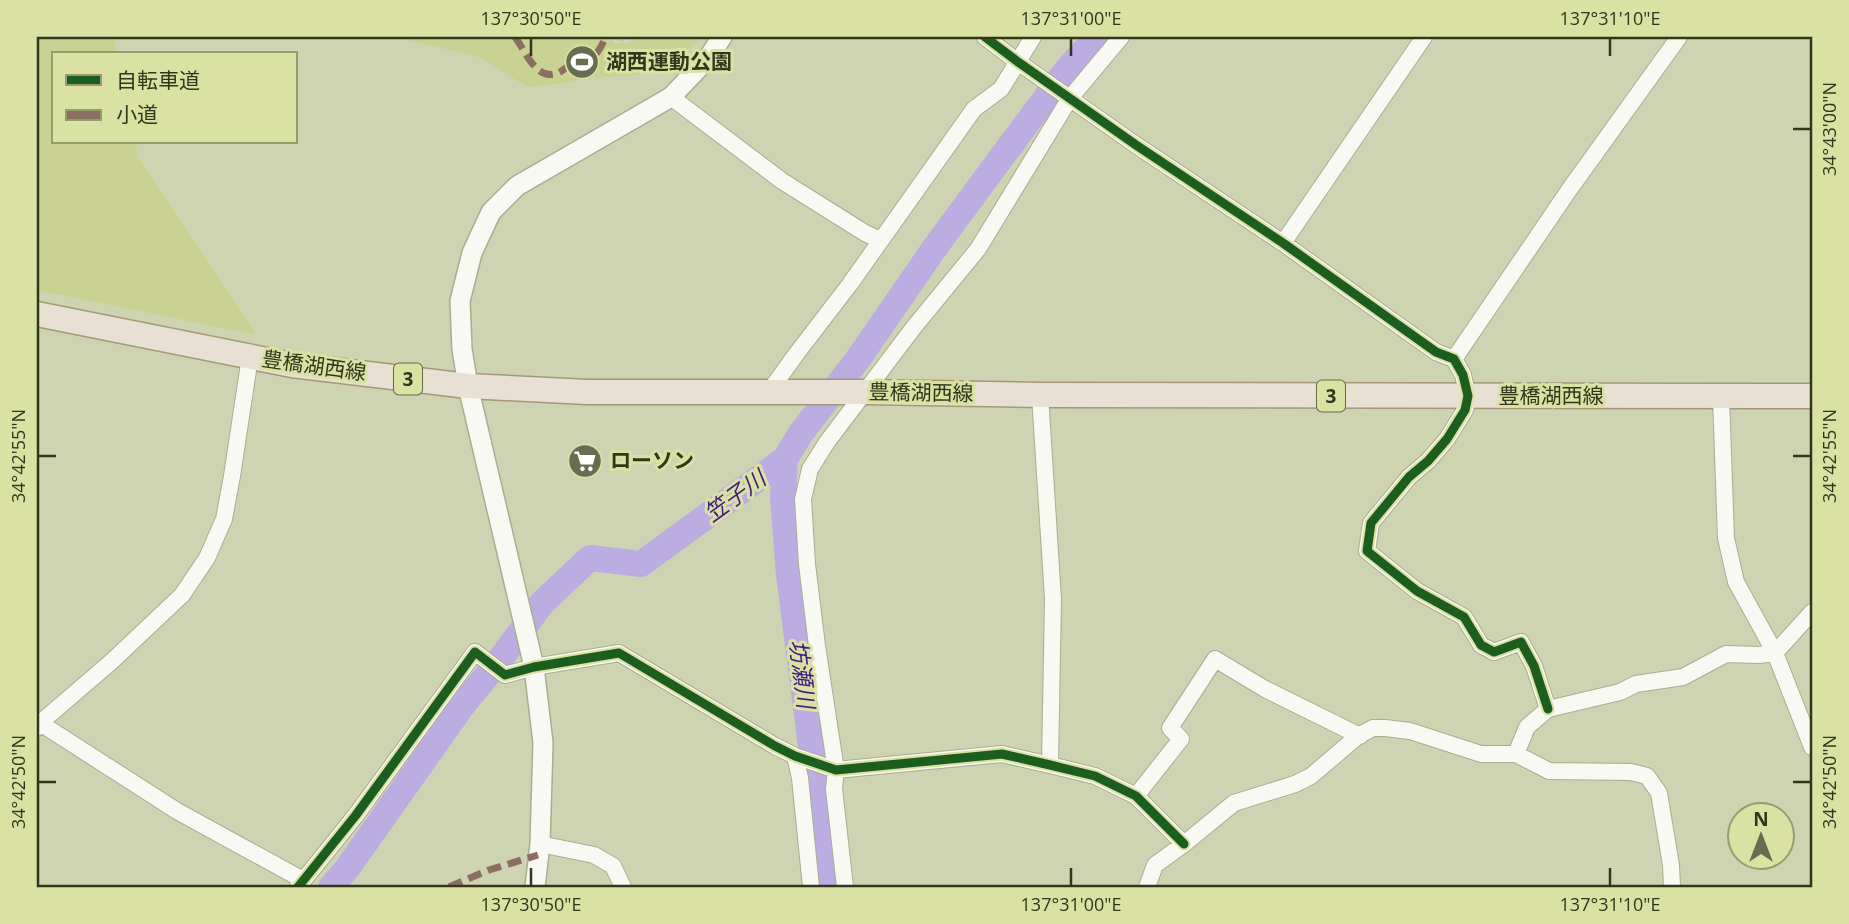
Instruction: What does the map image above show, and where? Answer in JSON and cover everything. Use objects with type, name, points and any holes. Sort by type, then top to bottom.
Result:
[{"type":"main road","name":"豊橋湖西線","points":[[37,314],[292,365],[468,386],[587,392],[1812,396]]},
{"type":"street","points":[[535,887],[540,844],[543,743],[534,667],[468,386],[462,349],[460,301],[472,253],[491,212],[517,186],[671,97],[708,58],[722,37]]},
{"type":"street","points":[[985,37],[1436,352],[1454,359],[1463,375],[1468,396],[1465,410],[1429,461],[1409,477],[1371,523],[1367,551],[1418,591],[1464,617],[1482,645],[1494,652],[1521,642],[1534,666],[1548,709]]},
{"type":"street","points":[[776,393],[796,353],[850,284],[974,109],[1001,89],[1022,64],[1033,37]]},
{"type":"street","points":[[845,887],[832,749],[807,564],[803,499],[810,469],[858,392],[978,249],[1070,98],[1121,37]]},
{"type":"street","points":[[1283,243],[1424,37]]},
{"type":"street","points":[[1454,359],[1577,179],[1679,37]]},
{"type":"street","points":[[671,97],[782,181],[880,240]]},
{"type":"street","points":[[250,357],[224,519],[207,558],[182,594],[111,662],[38,724],[301,884],[356,815],[475,652],[505,675],[534,667],[619,653],[775,746],[832,768],[1002,754],[1095,776],[1136,796],[1184,844]]},
{"type":"street","points":[[1040,395],[1054,598],[1050,765]]},
{"type":"street","points":[[1721,397],[1726,538],[1736,582],[1775,653],[1812,747]]},
{"type":"street","points":[[1516,754],[1527,727],[1548,709],[1620,692],[1636,684],[1683,677],[1726,654],[1775,653],[1812,612]]},
{"type":"street","points":[[1136,796],[1181,739],[1170,728],[1215,659],[1265,689],[1360,736]]},
{"type":"street","points":[[1147,887],[1155,865],[1234,803],[1295,784],[1311,776],[1360,736],[1373,729],[1385,728],[1410,731],[1481,754],[1516,754],[1549,771],[1631,772],[1647,776],[1659,793],[1672,887]]},
{"type":"street","points":[[799,757],[811,887]]},
{"type":"street","points":[[540,844],[594,855],[613,866],[622,887]]},
{"type":"path","points":[[604,37],[611,42],[620,43],[639,37]]},
{"type":"green space","points":[[37,37],[114,37],[117,52],[52,52],[52,144],[135,144],[138,157],[257,335],[37,290]]},
{"type":"green space","name":"湖西運動公園","points":[[395,37],[700,37],[670,67],[633,75],[527,87],[482,58]]},
{"type":"waterway","name":"笠子川","points":[[331,887],[346,870],[462,706],[543,602],[590,558],[641,564],[785,459],[801,433],[858,359],[998,162],[1069,67],[1097,37]]},
{"type":"waterway","name":"坊瀬川","points":[[785,459],[783,498],[789,575],[829,887]]},
{"type":"marked path","points":[[515,37],[537,69],[550,75],[595,54],[605,38]]},
{"type":"marked path","points":[[449,887],[489,870],[538,855]]},
{"type":"cycle path","points":[[985,37],[1436,352],[1454,359],[1463,375],[1468,396],[1465,410],[1447,439],[1428,461],[1409,477],[1371,523],[1367,551],[1417,591],[1464,617],[1481,645],[1494,652],[1521,642],[1534,666],[1548,709]]},
{"type":"cycle path","points":[[298,887],[356,815],[475,652],[505,675],[534,667],[619,653],[775,746],[836,770],[1002,754],[1095,776],[1136,796],[1184,844]]},
{"type":"place","name":"湖西運動公園","points":[[582,62]]},
{"type":"place","name":"ローソン","points":[[585,461]]}]
